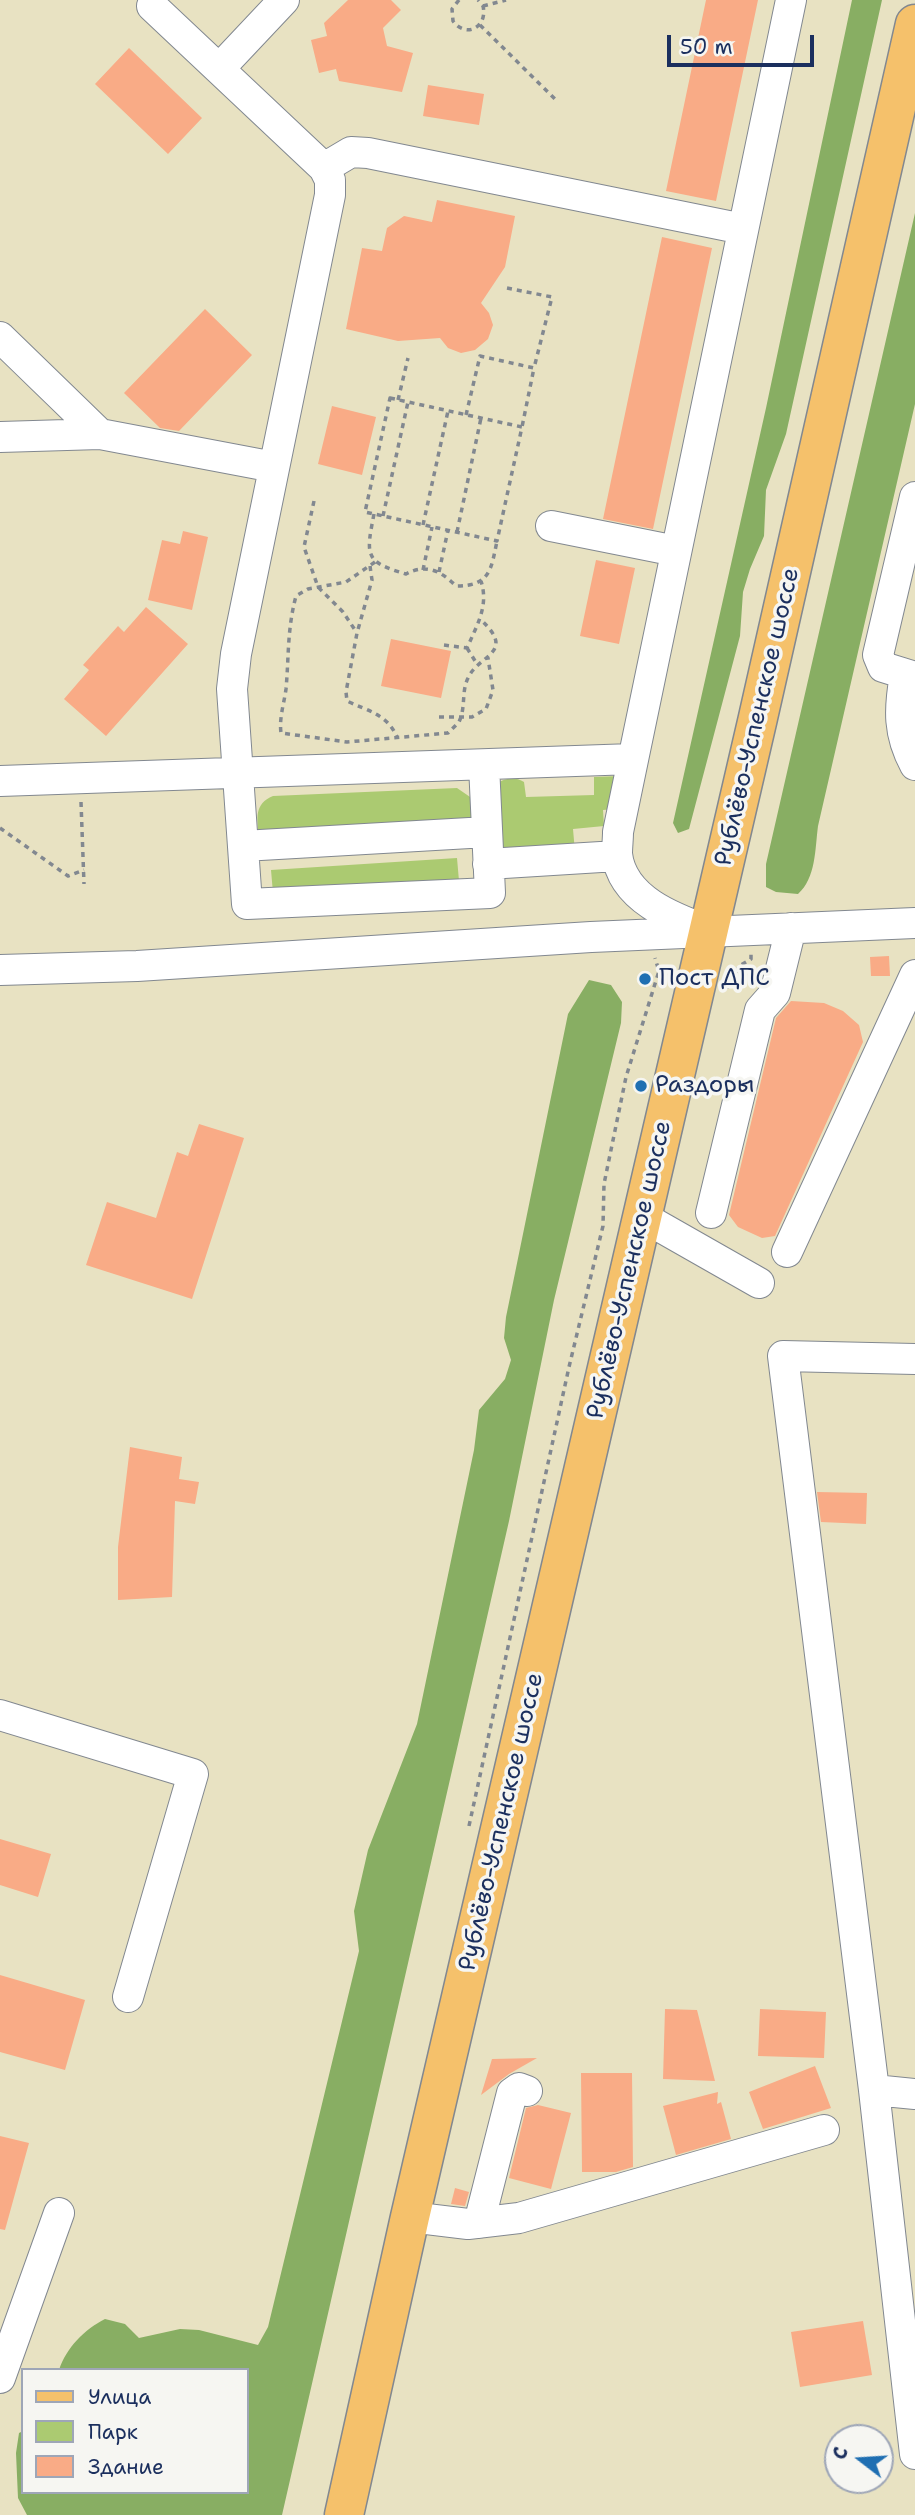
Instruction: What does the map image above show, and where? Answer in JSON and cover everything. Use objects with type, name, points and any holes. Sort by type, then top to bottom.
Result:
[{"type":"main road","name":"Рублёво-Успенское шоссе","points":[[344,2515],[410,2217],[709,931],[915,24]]},
{"type":"street","points":[[219,69],[284,0]]},
{"type":"street","points":[[709,931],[677,919],[649,903],[627,879],[617,856],[618,832],[791,0]]},
{"type":"street","points":[[152,6],[324,168],[330,180],[330,195],[236,654],[232,690],[247,904],[489,893],[484,765]]},
{"type":"street","points":[[324,168],[351,152],[368,153],[743,229]]},
{"type":"street","points":[[0,337],[100,434]]},
{"type":"street","points":[[0,437],[100,434],[274,467]]},
{"type":"street","points":[[915,497],[878,654],[883,667],[910,676],[901,699],[901,722],[905,746],[915,765]]},
{"type":"street","points":[[551,526],[676,551]]},
{"type":"street","points":[[0,781],[633,759]]},
{"type":"street","points":[[243,846],[487,832]]},
{"type":"street","points":[[488,864],[617,856]]},
{"type":"street","points":[[0,970],[137,966],[646,934],[915,923]]},
{"type":"street","points":[[711,1213],[760,1010],[775,993],[791,928]]},
{"type":"street","points":[[787,1252],[915,975]]},
{"type":"street","points":[[643,1217],[759,1283]]},
{"type":"street","points":[[915,1359],[783,1356],[874,2090],[915,2454]]},
{"type":"street","points":[[0,1715],[193,1774],[128,1997]]},
{"type":"street","points":[[480,2223],[512,2093],[519,2088],[527,2091]]},
{"type":"street","points":[[874,2090],[915,2094]]},
{"type":"street","points":[[410,2217],[468,2224],[519,2218],[824,2130]]},
{"type":"street","points":[[0,2378],[60,2213]]},
{"type":"path","points":[[459,0],[452,9],[453,21],[468,31],[484,20],[484,6],[478,0]]},
{"type":"path","points":[[484,6],[506,0]]},
{"type":"path","points":[[480,25],[555,99]]},
{"type":"path","points":[[374,514],[369,541],[370,552],[375,562],[384,568],[406,574],[415,569],[443,573],[456,586],[470,586],[481,582],[490,572],[552,297],[507,288]]},
{"type":"path","points":[[466,415],[480,356],[534,369]]},
{"type":"path","points":[[398,400],[408,358]]},
{"type":"path","points":[[497,541],[365,512],[390,398],[522,427]]},
{"type":"path","points":[[383,516],[408,402]]},
{"type":"path","points":[[423,525],[449,411]]},
{"type":"path","points":[[457,532],[481,418]]},
{"type":"path","points":[[314,501],[303,547],[318,587],[343,612],[357,633]]},
{"type":"path","points":[[423,570],[432,527]]},
{"type":"path","points":[[439,572],[448,530]]},
{"type":"path","points":[[375,562],[346,582],[308,589],[296,596],[287,645],[281,733],[347,742],[448,733],[461,717],[468,677],[477,664],[495,650],[489,627],[481,620]]},
{"type":"path","points":[[370,566],[372,580],[357,633],[346,692],[347,701],[380,715],[392,725],[397,737]]},
{"type":"path","points":[[467,648],[481,620],[486,595],[481,582]]},
{"type":"path","points":[[444,645],[467,648]]},
{"type":"path","points":[[467,648],[477,664]]},
{"type":"path","points":[[439,718],[472,717],[486,709],[493,690],[488,658]]},
{"type":"path","points":[[80,779],[84,884]]},
{"type":"path","points":[[0,828],[68,876],[84,870]]},
{"type":"path","points":[[468,1832],[569,1367],[603,1226],[604,1184],[626,1077],[659,971],[646,934]]},
{"type":"path","points":[[721,985],[728,987],[738,966],[751,959],[751,954]]},
{"type":"path","points":[[659,971],[670,973]]},
{"type":"green space","points":[[852,0],[882,0],[786,434],[766,490],[764,536],[743,592],[740,636],[689,829],[678,833],[673,823],[766,408]]},
{"type":"green space","points":[[915,213],[915,404],[818,826],[811,872],[798,894],[776,892],[766,887],[766,864]]},
{"type":"green space","points":[[621,776],[615,809],[603,810],[604,826],[573,829],[575,852],[509,852],[499,844],[495,785],[505,779],[524,782],[526,797],[594,795],[594,777]]},
{"type":"green space","points":[[457,788],[473,799],[474,822],[259,836],[258,812],[263,803],[273,796]]},
{"type":"green space","points":[[457,858],[459,881],[273,893],[271,870]]},
{"type":"green space","points":[[589,980],[611,985],[622,1002],[621,1023],[554,1300],[509,1521],[282,2515],[27,2515],[18,2498],[16,2453],[21,2432],[21,2494],[248,2494],[248,2368],[60,2368],[77,2340],[105,2319],[125,2324],[139,2338],[180,2329],[199,2330],[258,2345],[268,2327],[359,1951],[354,1911],[368,1850],[417,1724],[474,1450],[479,1410],[505,1379],[511,1360],[504,1338],[506,1317],[568,1014]]},
{"type":"building","points":[[348,0],[391,0],[401,10],[383,28],[387,46],[413,53],[402,92],[339,81],[336,69],[319,73],[311,40],[327,36],[324,23]]},
{"type":"building","points":[[706,0],[758,0],[716,201],[666,191]]},
{"type":"building","points":[[129,48],[202,118],[168,154],[95,84]]},
{"type":"building","points":[[428,85],[484,94],[479,125],[423,116]]},
{"type":"building","points":[[437,200],[515,216],[505,267],[481,303],[489,313],[493,325],[488,339],[475,350],[461,353],[448,348],[440,338],[398,341],[346,329],[362,248],[382,251],[387,228],[404,216],[432,222]]},
{"type":"building","points":[[662,237],[712,248],[653,529],[603,519]]},
{"type":"building","points":[[205,309],[252,355],[179,431],[160,428],[124,393]]},
{"type":"building","points":[[332,406],[376,417],[362,475],[318,464]]},
{"type":"building","points":[[183,531],[208,537],[192,610],[148,600],[162,540],[180,544]]},
{"type":"building","points":[[596,560],[635,568],[619,644],[580,636]]},
{"type":"building","points":[[146,607],[188,644],[106,736],[64,699],[89,670],[83,665],[118,626],[124,632]]},
{"type":"building","points":[[391,639],[451,651],[441,698],[381,686]]},
{"type":"building","points":[[889,956],[890,976],[871,976],[870,957]]},
{"type":"building","points":[[791,1001],[824,1003],[843,1011],[859,1025],[863,1042],[775,1236],[762,1238],[738,1227],[729,1215],[776,1018]]},
{"type":"building","points":[[199,1124],[244,1138],[192,1299],[86,1265],[107,1202],[156,1218],[177,1152],[188,1156]]},
{"type":"building","points":[[130,1447],[182,1457],[179,1479],[199,1482],[195,1504],[175,1501],[172,1597],[118,1600],[118,1547]]},
{"type":"building","points":[[817,1492],[867,1493],[866,1524],[821,1522]]},
{"type":"building","points":[[0,1839],[51,1854],[38,1897],[0,1885]]},
{"type":"building","points":[[0,1975],[85,2000],[65,2070],[0,2052]]},
{"type":"building","points":[[665,2009],[697,2010],[715,2081],[663,2079]]},
{"type":"building","points":[[760,2009],[826,2012],[824,2058],[758,2056]]},
{"type":"building","points":[[537,2058],[509,2074],[481,2095],[492,2059]]},
{"type":"building","points":[[815,2066],[831,2108],[763,2129],[749,2092]]},
{"type":"building","points":[[581,2073],[632,2073],[633,2167],[616,2172],[582,2172]]},
{"type":"building","points":[[718,2092],[717,2104],[721,2102],[731,2139],[676,2155],[663,2106]]},
{"type":"building","points":[[538,2105],[571,2113],[551,2189],[509,2178],[526,2108]]},
{"type":"building","points":[[0,2136],[29,2143],[5,2230],[0,2229]]},
{"type":"building","points":[[455,2188],[469,2192],[465,2206],[451,2204]]},
{"type":"building","points":[[863,2321],[872,2375],[800,2387],[791,2332]]},
{"type":"place","name":"Пост ДПС","points":[[645,979]]},
{"type":"place","name":"Раздоры","points":[[641,1086]]}]
